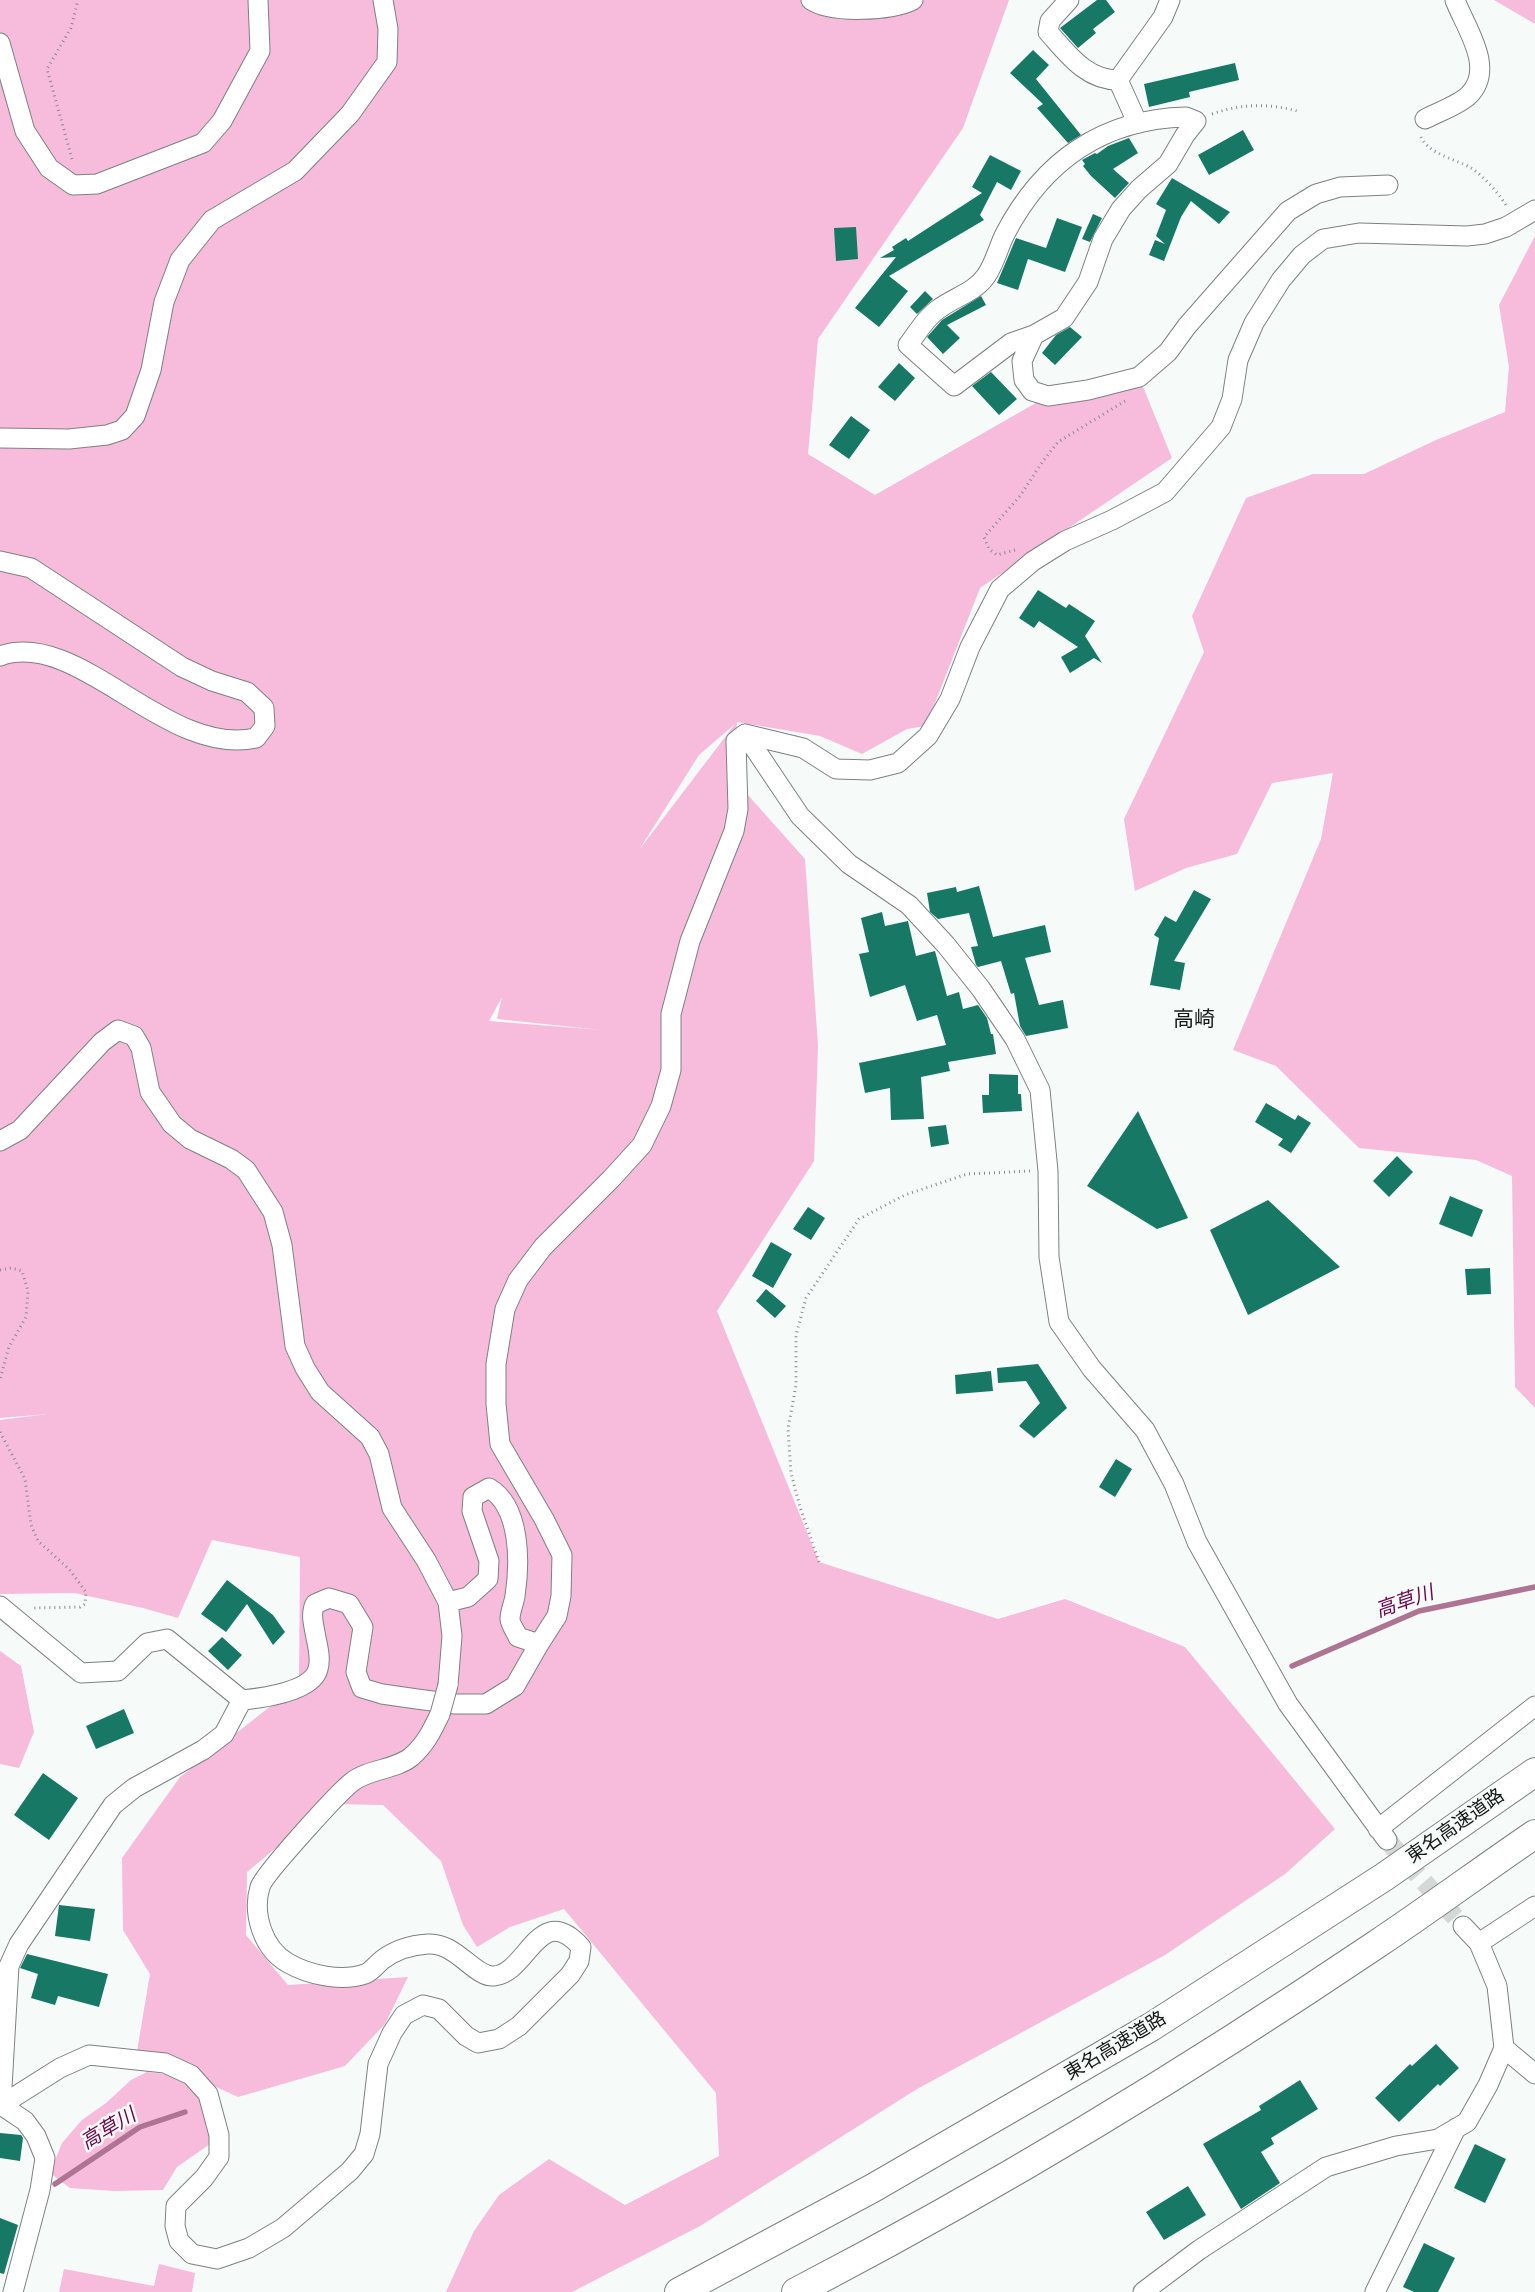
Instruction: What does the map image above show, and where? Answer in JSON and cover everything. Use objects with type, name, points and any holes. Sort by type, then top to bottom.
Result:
[{"type":"highway","name":"東名高速道路","points":[[678,2292],[873,2188],[1151,2027],[1384,1877],[1535,1772]]},
{"type":"highway","points":[[796,2292],[1006,2176],[1184,2069],[1378,1944],[1535,1834]]},
{"type":"street","points":[[0,43],[25,131],[49,168],[73,185],[97,184],[202,142],[222,121],[260,51],[258,0]]},
{"type":"street","points":[[0,438],[60,439],[107,435],[122,430],[135,416],[151,370],[164,302],[180,260],[212,220],[295,171],[350,114],[387,62],[388,30],[383,0]]},
{"type":"street","points":[[811,0],[820,6],[843,10],[902,5],[913,0]]},
{"type":"street","points":[[1069,0],[1050,21],[1048,32],[1083,69],[1104,80],[1118,80]]},
{"type":"street","points":[[1118,80],[1163,17],[1170,0]]},
{"type":"street","points":[[1425,119],[1469,95],[1478,83],[1480,65],[1472,35],[1455,0]]},
{"type":"street","points":[[1118,80],[1137,122]]},
{"type":"street","points":[[1186,117],[1196,121],[1184,135],[1168,164],[1139,189],[1121,209],[1103,238],[1088,282],[1064,318],[1034,335],[1011,343],[954,386],[908,345],[924,322],[940,308],[986,277],[1005,234],[1028,198],[1064,160],[1094,138],[1137,122],[1186,117]]},
{"type":"street","points":[[1034,335],[1022,362],[1024,380],[1032,391],[1048,396],[1088,390],[1139,377],[1168,352],[1187,326],[1288,211],[1316,194],[1340,188],[1388,185]]},
{"type":"street","points":[[745,734],[803,748],[836,769],[870,770],[898,764],[928,736],[950,699],[970,647],[1000,589],[1033,560],[1065,541],[1112,520],[1165,492],[1221,427],[1232,399],[1238,360],[1254,323],[1281,280],[1302,255],[1323,239],[1359,233],[1467,236],[1485,234],[1506,227],[1535,210]]},
{"type":"street","points":[[0,561],[30,568],[182,666],[212,681],[247,692],[264,708],[265,726],[256,738],[239,742],[216,739],[171,722],[82,670],[47,654],[28,651],[0,656]]},
{"type":"street","points":[[745,734],[800,816],[849,864],[909,905],[946,945],[981,989],[1015,1039],[1040,1090],[1048,1171],[1049,1257],[1059,1322],[1092,1369],[1145,1430],[1174,1484],[1198,1542],[1283,1696],[1321,1752],[1383,1834],[1535,1706]]},
{"type":"street","points":[[0,1606],[81,1673],[118,1671],[147,1643],[167,1639],[242,1700],[271,1697],[294,1690],[316,1675],[319,1668],[319,1652],[311,1612],[315,1604],[330,1598],[348,1604],[363,1627],[356,1672],[362,1688],[382,1694],[455,1704],[486,1704],[515,1686],[557,1616],[561,1596],[562,1555],[544,1519],[500,1444],[496,1404],[496,1364],[505,1309],[518,1280],[543,1247],[642,1145],[661,1106],[671,1070],[671,1014],[688,950],[734,831],[738,809],[736,741],[745,734]]},
{"type":"street","points":[[0,1141],[20,1130],[102,1042],[118,1030],[134,1036],[141,1048],[150,1092],[172,1124],[190,1139],[230,1159],[246,1170],[273,1212],[282,1246],[295,1346],[305,1368],[320,1392],[370,1437],[379,1454],[392,1508],[426,1560],[448,1602],[452,1636],[448,1685],[440,1714],[427,1742],[409,1759],[352,1781],[281,1857],[260,1885],[256,1911],[259,1924],[270,1946],[286,1963],[311,1974],[339,1977],[366,1974],[384,1959],[407,1947],[431,1944],[455,1951],[479,1971],[491,1976],[504,1975],[535,1940],[549,1933],[562,1931],[573,1938],[581,1947],[579,1961],[570,1975],[519,2026],[499,2039],[478,2043],[466,2036],[439,2009],[423,2005],[404,2015],[392,2033],[378,2064],[370,2134],[364,2154],[350,2171],[283,2228],[249,2248],[217,2260],[192,2254],[179,2241],[175,2226],[176,2206],[204,2178],[219,2157],[219,2136],[208,2094],[191,2075],[166,2063],[89,2055],[52,2073],[1,2106]]},
{"type":"street","points":[[448,1602],[468,1597],[488,1579],[489,1561],[472,1511],[473,1497],[489,1488],[499,1494],[508,1513],[518,1544],[519,1562],[510,1620],[518,1636],[539,1644]]},
{"type":"street","points":[[1,2106],[9,1966],[19,1944],[113,1805],[134,1788],[202,1750],[224,1734],[242,1700]]},
{"type":"street","points":[[1479,1944],[1535,1906]]},
{"type":"street","points":[[1143,2292],[1199,2250],[1326,2167],[1396,2146],[1438,2139],[1467,2122],[1488,2085],[1504,2048],[1497,1986],[1479,1944],[1463,1926]]},
{"type":"street","points":[[1504,2048],[1535,2074]]},
{"type":"street","points":[[1,2106],[25,2121],[36,2136],[45,2158],[40,2190],[13,2292]]},
{"type":"street","points":[[1376,2292],[1456,2128]]},
{"type":"path","points":[[78,0],[71,28],[48,69],[70,158],[97,184]]},
{"type":"path","points":[[1196,121],[1222,110],[1251,105],[1277,106],[1297,111]]},
{"type":"path","points":[[1425,119],[1421,129],[1423,140],[1431,148],[1472,168],[1498,193],[1516,222]]},
{"type":"path","points":[[1020,548],[997,555],[989,549],[984,537],[1020,496],[1058,442],[1128,399]]},
{"type":"path","points":[[820,1562],[800,1508],[791,1473],[788,1429],[796,1385],[796,1335],[806,1298],[859,1219],[905,1195],[967,1174],[1048,1171]]},
{"type":"path","points":[[0,1270],[11,1268],[22,1271],[28,1291],[26,1317],[9,1347],[0,1379]]},
{"type":"path","points":[[0,1432],[25,1478],[31,1525],[38,1540],[69,1569],[86,1592],[85,1604],[80,1607],[48,1609],[0,1606]]},
{"type":"shaded area","points":[[0,0],[1009,0],[963,128],[818,339],[808,454],[875,495],[1048,396],[1139,377],[1172,458],[980,588],[926,726],[907,729],[862,754],[820,736],[737,722],[726,845],[747,794],[805,859],[818,1046],[814,1161],[717,1311],[819,1562],[998,1619],[1065,1599],[1185,1647],[1335,1829],[1285,1874],[1165,1955],[917,2089],[700,2226],[572,2292],[446,2292],[474,2231],[499,2195],[549,2159],[625,2205],[719,2156],[716,2093],[564,1909],[510,1927],[477,1947],[463,1925],[441,1861],[383,1805],[329,1804],[247,1872],[246,1935],[288,1985],[408,1977],[385,2024],[345,2066],[238,2097],[137,2051],[150,1974],[123,1930],[122,1858],[180,1777],[299,1684],[300,1557],[212,1540],[178,1618],[143,1608],[74,1593],[0,1594],[0,1420],[48,1414],[0,1418]],"holes":[[[735,724],[639,850],[699,755]],[[502,997],[497,1019],[601,1030],[489,1021]]]},
{"type":"shaded area","points":[[1494,0],[1535,0],[1535,24]]},
{"type":"shaded area","points":[[1535,236],[1535,1408],[1515,1387],[1512,1176],[1476,1160],[1359,1148],[1276,1066],[1233,1050],[1321,839],[1333,773],[1272,783],[1237,854],[1186,868],[1135,891],[1124,819],[1204,652],[1192,616],[1246,498],[1313,474],[1364,474],[1436,440],[1505,412],[1509,367],[1499,305]]},
{"type":"shaded area","points":[[0,1651],[21,1666],[34,1732],[19,1768],[0,1764]]},
{"type":"shaded area","points":[[147,2072],[182,2076],[210,2115],[210,2144],[177,2167],[163,2190],[114,2191],[70,2188],[50,2173],[62,2143],[82,2120],[106,2103],[131,2080]]},
{"type":"shaded area","points":[[159,2264],[195,2273],[192,2292],[59,2292],[64,2269],[154,2286]]},
{"type":"building","points":[[1097,0],[1106,0],[1115,12],[1093,29],[1096,33],[1078,48],[1060,28]]},
{"type":"building","points":[[1033,50],[1049,65],[1036,79],[1081,135],[1068,143],[1037,108],[1043,104],[1010,73]]},
{"type":"building","points":[[1235,63],[1239,80],[1189,92],[1190,97],[1149,107],[1144,84]]},
{"type":"building","points":[[1243,130],[1254,150],[1209,175],[1198,155]]},
{"type":"building","points":[[1129,138],[1138,153],[1113,169],[1129,183],[1115,198],[1091,176],[1083,166],[1085,164],[1082,160],[1095,153],[1097,154],[1108,146]]},
{"type":"building","points":[[990,155],[1021,171],[1011,190],[997,182],[980,215],[984,220],[889,276],[908,291],[879,327],[855,308],[896,257],[880,258],[894,250],[892,247],[906,238],[908,241],[982,193],[972,187]]},
{"type":"building","points":[[1172,178],[1230,212],[1219,224],[1191,201],[1181,217],[1164,261],[1149,255],[1155,240],[1165,244],[1156,236],[1166,210],[1156,204]]},
{"type":"building","points":[[1093,214],[1102,218],[1090,242],[1082,239]]},
{"type":"building","points":[[1057,218],[1082,227],[1065,272],[1028,259],[1018,290],[997,283],[1016,238],[1046,248]]},
{"type":"building","points":[[856,227],[858,259],[836,261],[834,228]]},
{"type":"building","points":[[925,291],[933,299],[917,314],[910,307]]},
{"type":"building","points":[[981,296],[986,305],[947,325],[960,338],[943,354],[927,337],[942,320]]},
{"type":"building","points":[[1070,327],[1082,337],[1055,365],[1042,353],[1056,335]]},
{"type":"building","points":[[899,363],[915,378],[895,401],[878,387]]},
{"type":"building","points":[[991,372],[1017,399],[999,415],[972,386]]},
{"type":"building","points":[[851,416],[870,430],[849,459],[829,445]]},
{"type":"building","points":[[1038,590],[1066,608],[1069,604],[1095,621],[1085,636],[1102,663],[1094,658],[1070,673],[1061,657],[1078,647],[1039,621],[1034,628],[1019,618]]},
{"type":"building","points":[[979,886],[993,937],[1045,925],[1051,952],[1025,958],[1039,1005],[1063,1000],[1068,1028],[1026,1036],[1020,1026],[1014,993],[1011,994],[1001,961],[978,967],[976,965],[971,947],[978,946],[969,913],[938,919],[930,912],[927,893],[956,887],[957,892]]},
{"type":"building","points":[[1194,890],[1211,899],[1174,961],[1185,963],[1180,990],[1150,985],[1159,938],[1154,935],[1165,916],[1176,922]]},
{"type":"building","points":[[882,912],[885,926],[908,921],[916,956],[935,951],[947,996],[959,992],[963,1009],[978,1005],[987,1018],[991,1034],[993,1034],[996,1054],[948,1062],[950,1071],[921,1077],[924,1119],[891,1120],[890,1088],[865,1093],[859,1063],[946,1045],[937,1015],[917,1021],[905,985],[870,997],[859,954],[869,952],[861,918]]},
{"type":"building","points":[[989,1074],[1018,1075],[1018,1094],[1021,1094],[1022,1111],[983,1113],[982,1095],[989,1095]]},
{"type":"building","points":[[1266,1103],[1295,1120],[1298,1115],[1311,1123],[1291,1153],[1278,1145],[1283,1139],[1255,1122]]},
{"type":"building","points":[[1138,1111],[1188,1218],[1157,1229],[1087,1186]]},
{"type":"building","points":[[946,1125],[949,1144],[931,1147],[928,1127]]},
{"type":"building","points":[[1397,1156],[1413,1172],[1389,1197],[1373,1181]]},
{"type":"building","points":[[1450,1196],[1483,1210],[1472,1237],[1439,1224]]},
{"type":"building","points":[[1268,1200],[1340,1267],[1248,1315],[1210,1230]]},
{"type":"building","points":[[808,1207],[825,1218],[811,1240],[793,1229]]},
{"type":"building","points":[[771,1242],[792,1254],[773,1288],[752,1276]]},
{"type":"building","points":[[1490,1268],[1491,1294],[1467,1295],[1465,1269]]},
{"type":"building","points":[[766,1289],[786,1306],[775,1318],[756,1301]]},
{"type":"building","points":[[1038,1364],[1067,1408],[1034,1438],[1019,1426],[1040,1403],[1026,1381],[998,1383],[997,1368]]},
{"type":"building","points":[[991,1371],[993,1391],[956,1394],[955,1375]]},
{"type":"building","points":[[1116,1459],[1132,1469],[1115,1497],[1099,1487]]},
{"type":"building","points":[[227,1580],[273,1615],[285,1632],[273,1645],[247,1604],[226,1632],[201,1614]]},
{"type":"building","points":[[222,1637],[242,1655],[228,1670],[208,1651]]},
{"type":"building","points":[[124,1709],[134,1733],[96,1749],[86,1726]]},
{"type":"building","points":[[43,1773],[78,1798],[49,1840],[14,1815]]},
{"type":"building","points":[[59,1905],[95,1909],[90,1941],[55,1936]]},
{"type":"building","points":[[27,1954],[108,1974],[99,2007],[58,1996],[55,2005],[31,1998],[38,1974],[20,1968]]},
{"type":"building","points":[[1436,2044],[1459,2068],[1440,2086],[1438,2084],[1399,2122],[1375,2098],[1410,2064],[1412,2066]]},
{"type":"building","points":[[1300,2080],[1318,2109],[1271,2138],[1274,2144],[1261,2152],[1280,2183],[1241,2209],[1203,2144],[1261,2110],[1259,2106]]},
{"type":"building","points":[[0,2133],[21,2135],[23,2138],[20,2161],[0,2158]]},
{"type":"building","points":[[1475,2144],[1506,2159],[1485,2203],[1454,2188]]},
{"type":"building","points":[[1188,2186],[1206,2215],[1164,2240],[1146,2212]]},
{"type":"building","points":[[0,2218],[18,2225],[4,2274],[0,2273]]},
{"type":"building","points":[[1424,2243],[1455,2258],[1438,2292],[1414,2292],[1403,2287]]},
{"type":"waterway","name":"高草川","points":[[1292,1666],[1419,1611],[1535,1587]]},
{"type":"waterway","name":"高草川","points":[[55,2184],[140,2127],[185,2112]]},
{"type":"tunnel","points":[[1387,1840],[1463,1926]]},
{"type":"district","name":"高崎","points":[[1194,1021]]}]
